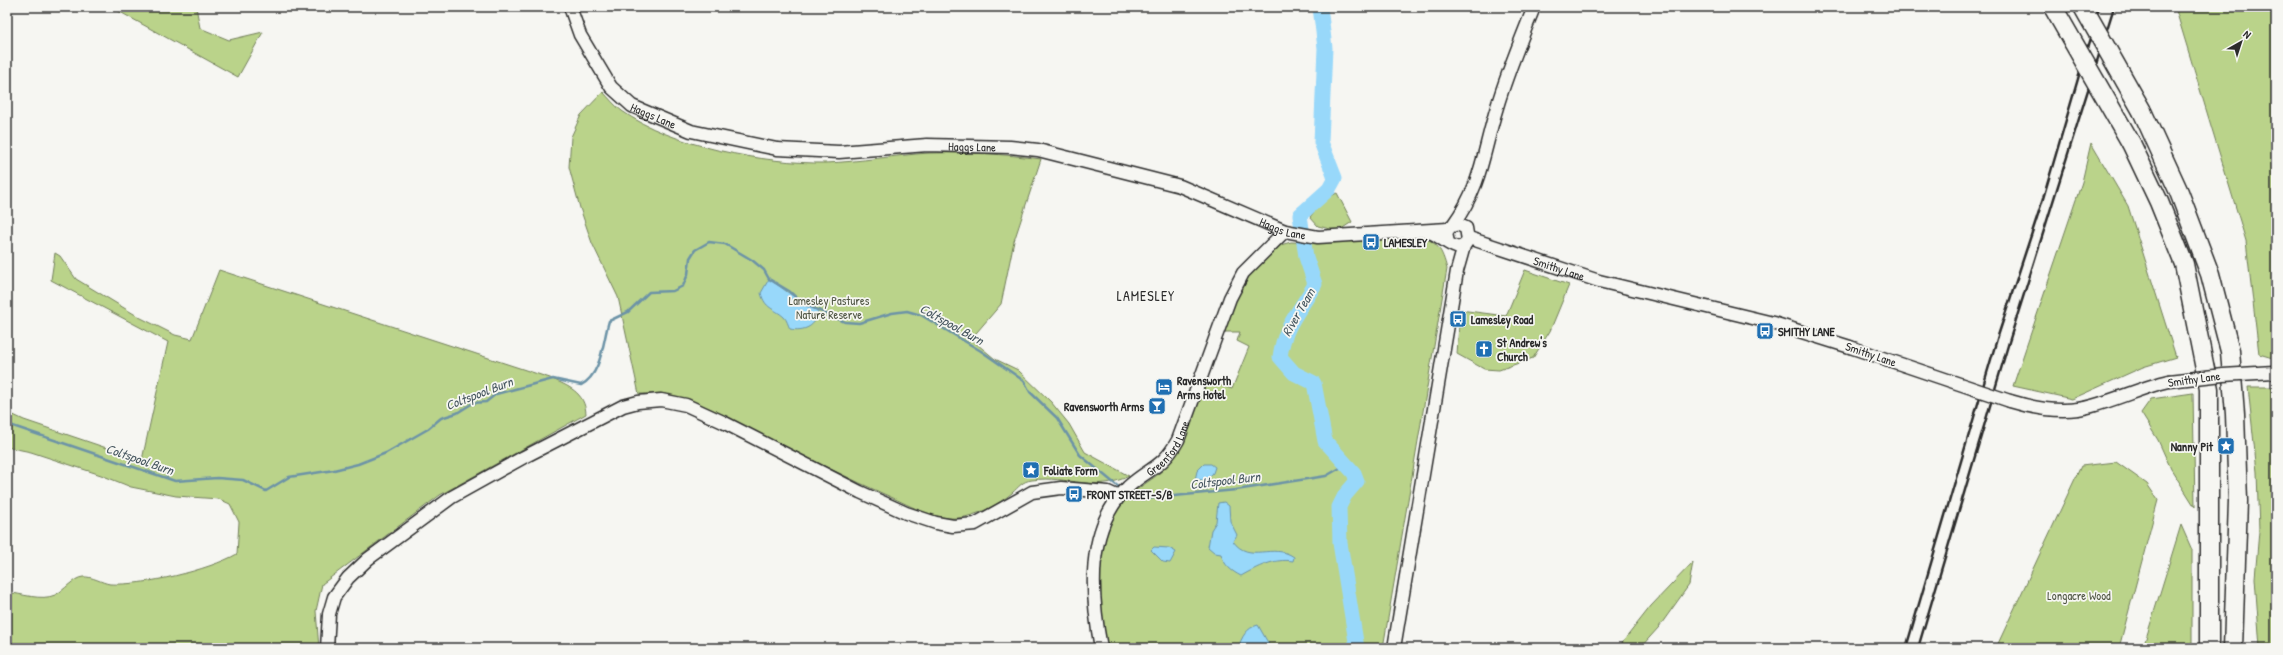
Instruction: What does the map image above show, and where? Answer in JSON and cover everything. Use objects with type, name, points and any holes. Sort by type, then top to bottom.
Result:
[{"type":"highway","points":[[2052,7],[2131,143],[2159,202],[2184,264],[2209,389],[2209,648]]},
{"type":"highway","points":[[2083,7],[2142,111],[2179,192],[2210,274],[2230,351],[2236,421],[2238,501],[2233,648]]},
{"type":"street","name":"Haggs Lane","points":[[570,7],[580,35],[611,87],[632,106],[691,131],[777,149],[839,152],[927,145],[1010,147],[1038,150],[1180,186],[1288,231],[1318,237],[1424,232],[1460,233]]},
{"type":"street","points":[[1394,648],[1457,271],[1460,233],[1468,203],[1482,168],[1500,97],[1534,7]]},
{"type":"street","name":"Greenford Lane","points":[[1101,648],[1094,610],[1095,558],[1106,519],[1119,497],[1130,486],[1159,466],[1169,456],[1178,440],[1230,298],[1243,273],[1288,231]]},
{"type":"street","name":"Haggs Lane","points":[[1424,232],[1437,234],[1449,244]]},
{"type":"street","points":[[1457,271],[1446,236],[1460,233]]},
{"type":"street","points":[[1449,244],[1459,248],[1460,233]]},
{"type":"street","name":"Smithy Lane","points":[[1460,233],[1599,281],[1773,323],[1850,347],[2010,401],[2036,408],[2073,409],[2092,406],[2169,382],[2224,374],[2275,372]]},
{"type":"street","points":[[327,648],[328,614],[334,597],[348,578],[368,559],[452,497],[524,457],[623,406],[638,402],[661,400],[686,405],[723,422],[860,492],[906,513],[936,524],[953,526],[974,524],[1032,492],[1062,488],[1108,492],[1119,497]]},
{"type":"green space","points":[[111,7],[196,7],[200,28],[229,40],[263,32],[238,77]]},
{"type":"green space","points":[[2175,7],[2276,7],[2276,359],[2259,354],[2246,241]]},
{"type":"green space","name":"Lamesley Pastures Nature Reserve","points":[[603,92],[622,111],[642,123],[666,134],[692,143],[747,156],[775,160],[825,163],[930,153],[986,154],[1041,159],[1014,241],[1001,304],[971,339],[995,359],[1018,370],[1051,402],[1069,424],[1085,452],[1129,476],[1117,481],[1105,483],[1045,479],[1029,481],[1021,485],[1000,502],[987,509],[965,517],[948,518],[929,514],[859,483],[688,400],[669,394],[639,394],[618,297],[592,243],[580,208],[569,167],[571,137],[581,115]]},
{"type":"green space","points":[[2091,143],[2128,206],[2176,357],[2143,367],[2072,399],[2013,386],[2082,182]]},
{"type":"green space","points":[[1337,193],[1352,222],[1338,231],[1318,226],[1310,217],[1323,200]]},
{"type":"green space","points":[[1419,236],[1435,244],[1441,252],[1447,269],[1383,648],[1101,648],[1095,558],[1119,497],[1133,492],[1160,473],[1178,450],[1185,438],[1205,380],[1232,389],[1249,347],[1237,341],[1240,332],[1222,332],[1247,273],[1277,246],[1291,242],[1313,243]]},
{"type":"green space","points":[[55,253],[60,256],[76,279],[139,317],[175,335],[192,339],[219,270],[550,378],[569,387],[579,395],[585,406],[586,414],[440,495],[322,584],[316,611],[319,648],[7,648],[7,592],[38,597],[50,597],[59,593],[79,578],[83,577],[110,584],[157,580],[210,566],[237,554],[239,522],[230,504],[219,499],[176,496],[131,487],[101,475],[31,452],[7,447],[7,412],[24,420],[142,460],[168,342],[51,280]]},
{"type":"green space","points":[[1525,270],[1569,285],[1550,331],[1533,358],[1499,370],[1484,369],[1457,354],[1460,310],[1506,316]]},
{"type":"green space","points":[[2248,387],[2276,387],[2276,648],[2260,648],[2255,578],[2259,531],[2257,472]]},
{"type":"green space","points":[[2193,393],[2195,507],[2171,469],[2158,440],[2141,413],[2151,399]]},
{"type":"green space","name":"Longacre Wood","points":[[2116,462],[2147,484],[2158,500],[2119,648],[1996,648],[2081,466]]},
{"type":"green space","points":[[2181,525],[2192,550],[2192,648],[2143,648]]},
{"type":"green space","points":[[1693,562],[1689,585],[1659,627],[1640,648],[1618,648],[1651,606]]},
{"type":"water","points":[[769,279],[818,311],[815,321],[809,327],[800,330],[790,329],[784,317],[767,305],[761,293]]},
{"type":"water","points":[[1204,464],[1211,464],[1215,467],[1213,473],[1206,480],[1195,480],[1197,471]]},
{"type":"water","points":[[1224,502],[1229,506],[1230,521],[1237,535],[1233,541],[1239,548],[1254,552],[1278,551],[1294,557],[1293,561],[1286,560],[1272,562],[1241,576],[1231,570],[1221,554],[1215,553],[1208,547],[1211,530],[1216,522],[1218,503]]},
{"type":"water","points":[[1154,547],[1169,548],[1176,552],[1170,563],[1163,562],[1151,550]]},
{"type":"water","points":[[1258,625],[1271,648],[1238,648],[1247,631]]},
{"type":"waterway","name":"River Team","points":[[1320,7],[1325,48],[1321,142],[1335,178],[1329,189],[1300,215],[1306,257],[1315,284],[1289,327],[1285,336],[1280,357],[1294,373],[1314,383],[1325,441],[1354,473],[1357,481],[1345,495],[1339,507],[1340,543],[1357,648]]},
{"type":"waterway","name":"Coltspool Burn","points":[[7,424],[175,481],[217,478],[243,480],[266,491],[289,477],[334,470],[358,464],[386,453],[428,429],[441,418],[457,413],[473,403],[486,402],[496,394],[553,379],[581,385],[588,380],[598,365],[609,321],[628,312],[649,292],[673,291],[683,286],[688,274],[690,258],[695,250],[709,242],[725,244],[752,260],[764,270],[769,279],[789,291],[802,303],[845,322],[859,323],[892,313],[907,311],[921,315],[981,351],[1024,381],[1030,392],[1057,418],[1080,455],[1121,489]]},
{"type":"waterway","name":"Coltspool Burn","points":[[1126,494],[1133,500],[1236,490],[1326,476],[1347,464]]},
{"type":"railway","points":[[1906,648],[1997,339],[2042,202],[2099,7]]},
{"type":"railway","points":[[1918,648],[2009,342],[2114,7]]},
{"type":"place","name":"LAMESLEY","points":[[1371,242]]},
{"type":"place","name":"Lamesley Road","points":[[1458,319]]},
{"type":"place","name":"SMITHY LANE","points":[[1765,331]]},
{"type":"place","name":"St Andrew's Church","points":[[1484,349]]},
{"type":"place","name":"Ravensworth Arms Hotel","points":[[1164,387]]},
{"type":"place","name":"Ravensworth Arms","points":[[1157,406]]},
{"type":"place","name":"Nanny Pit","points":[[2226,446]]},
{"type":"place","name":"Foliate Form","points":[[1031,470]]},
{"type":"place","name":"FRONT STREET-S/B","points":[[1074,494]]},
{"type":"district","name":"LAMESLEY","points":[[1146,295]]}]
